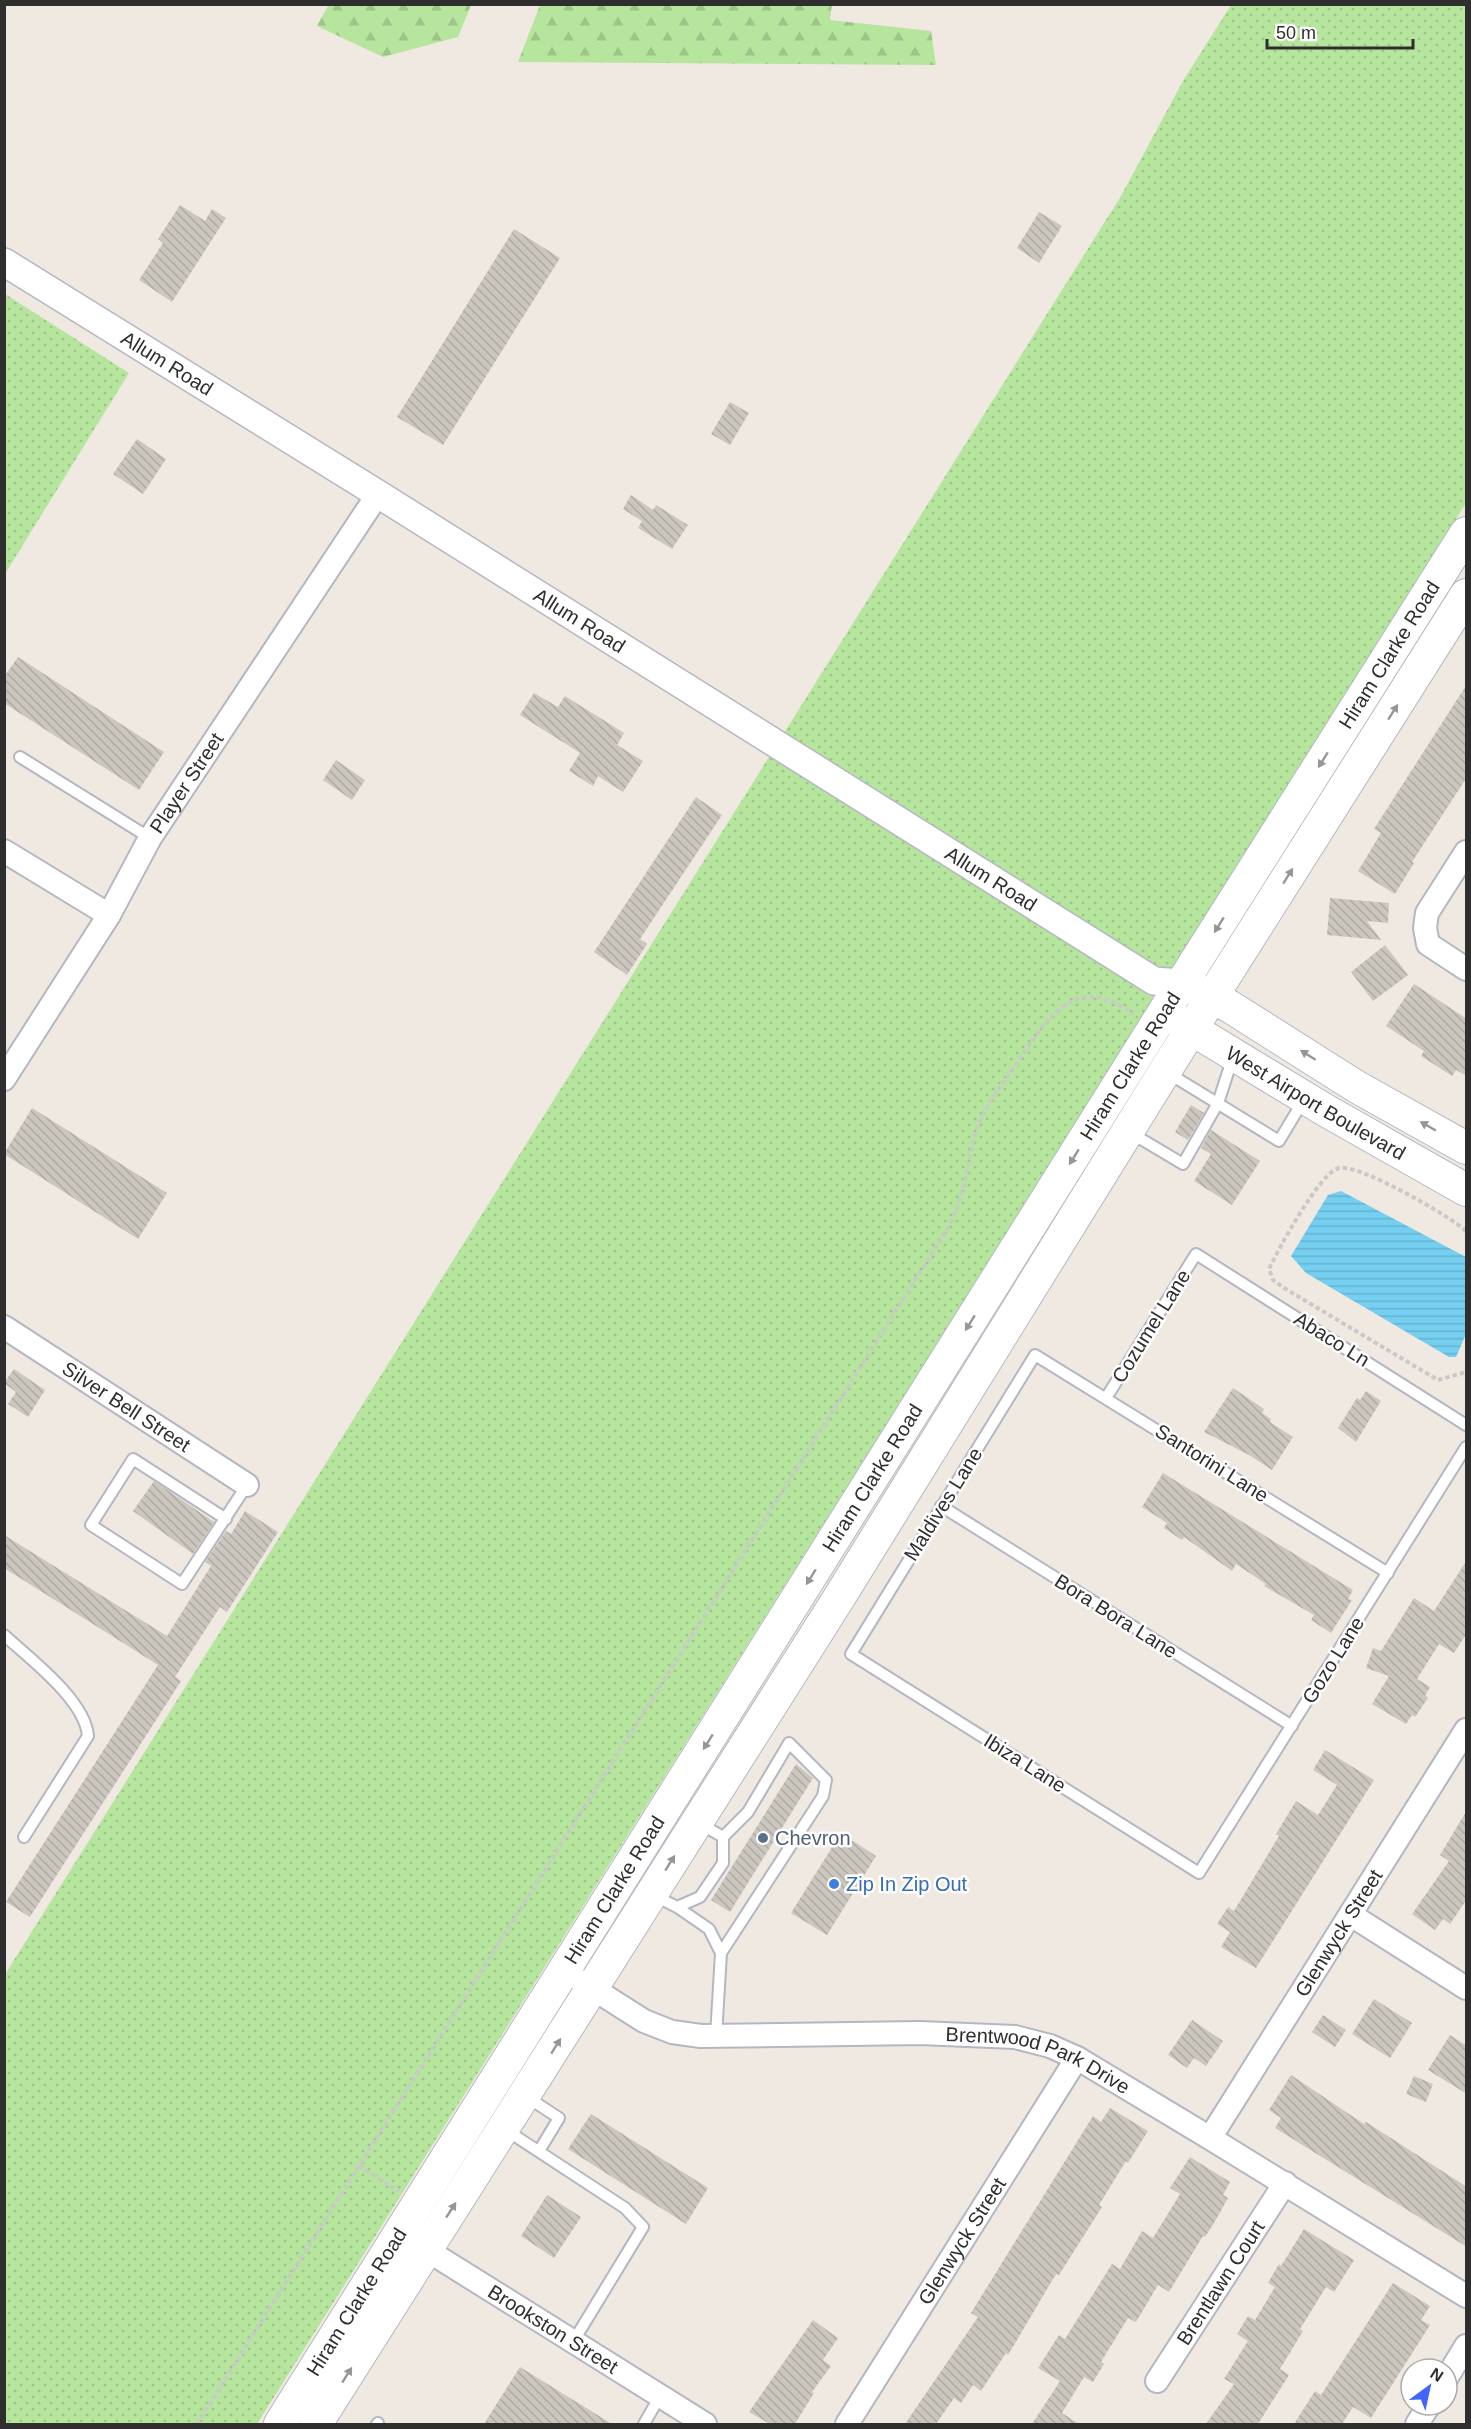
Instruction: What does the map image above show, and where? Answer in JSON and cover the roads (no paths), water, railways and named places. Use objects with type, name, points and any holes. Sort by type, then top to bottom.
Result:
[{"type":"main road","name":"Hiram Clarke Road","points":[[316,2424],[413,2241],[565,1971],[999,1276],[1168,982],[1386,661],[1467,533]]},
{"type":"main road","name":"Hiram Clarke Road","points":[[280,2424],[413,2241],[503,2128],[592,1988],[664,1901],[696,1822],[899,1502],[1165,1071],[1467,595]]},
{"type":"main road","points":[[1386,661],[1414,678]]},
{"type":"main road","name":"West Airport Boulevard","points":[[1168,982],[1212,997],[1237,1010],[1357,1087],[1467,1148]]},
{"type":"main road","name":"West Airport Boulevard","points":[[1150,1014],[1192,1029],[1304,1098],[1467,1190]]},
{"type":"main road","points":[[999,1276],[1028,1294]]},
{"type":"main road","points":[[869,1484],[899,1502]]},
{"type":"main road","points":[[738,1694],[765,1714]]},
{"type":"street","name":"Allum Road","points":[[4,262],[1168,982]]},
{"type":"street","name":"Player Street","points":[[4,1079],[109,915],[150,838],[378,494]]},
{"type":"street","points":[[4,851],[109,915]]},
{"type":"street","points":[[1467,852],[1427,913],[1425,928],[1428,944],[1467,969]]},
{"type":"street","name":"Silver Bell Street","points":[[4,1327],[247,1485]]},
{"type":"street","name":"Glenwyck Street","points":[[1210,2138],[1467,1730]]},
{"type":"street","points":[[1351,1915],[1467,1988]]},
{"type":"street","name":"Brentwood Park Drive","points":[[565,1971],[644,2021],[672,2032],[716,2036],[920,2032],[1015,2037],[1050,2046],[1077,2058],[1467,2296]]},
{"type":"street","name":"Glenwyck Street","points":[[847,2424],[1077,2058]]},
{"type":"street","name":"Brentlawn Court","points":[[1157,2381],[1285,2183]]},
{"type":"street","name":"Brookston Street","points":[[413,2241],[705,2424]]},
{"type":"lane","points":[[20,757],[150,838]]},
{"type":"lane","points":[[1128,1131],[1183,1164],[1218,1103],[1234,1054]]},
{"type":"lane","points":[[1165,1071],[1279,1141],[1304,1098]]},
{"type":"lane","name":"Cozumel Lane","points":[[1106,1398],[1196,1254]]},
{"type":"lane","name":"Abaco Ln","points":[[1196,1254],[1467,1425]]},
{"type":"lane","name":"Santorini Lane","points":[[1035,1355],[1388,1573]]},
{"type":"lane","name":"Maldives Lane","points":[[851,1654],[1035,1355]]},
{"type":"lane","name":"Gozo Lane","points":[[1199,1873],[1467,1448]]},
{"type":"lane","points":[[226,1519],[133,1459],[91,1525],[182,1584],[226,1519],[247,1485]]},
{"type":"lane","name":"Bora Bora Lane","points":[[941,1506],[1292,1726]]},
{"type":"lane","points":[[4,1635],[75,1705],[87,1724],[88,1736],[24,1837]]},
{"type":"lane","name":"Ibiza Lane","points":[[851,1654],[1199,1873]]},
{"type":"lane","points":[[664,1901],[700,1897],[723,1863],[723,1837],[748,1812],[789,1743],[826,1780],[822,1796],[720,1953]]},
{"type":"lane","points":[[696,1822],[723,1837]]},
{"type":"lane","points":[[664,1901],[709,1929],[720,1953],[716,2036]]},
{"type":"lane","points":[[525,2095],[559,2118],[539,2151]]},
{"type":"lane","points":[[503,2128],[625,2208],[643,2228],[573,2342]]},
{"type":"lane","points":[[644,2424],[660,2396]]},
{"type":"water","points":[[1341,1191],[1466,1257],[1466,1334],[1456,1357],[1449,1357],[1306,1273],[1291,1256],[1328,1195]]},
{"type":"place","name":"Chevron","points":[[763,1838]]},
{"type":"place","name":"Zip In Zip Out","points":[[834,1884]]}]
